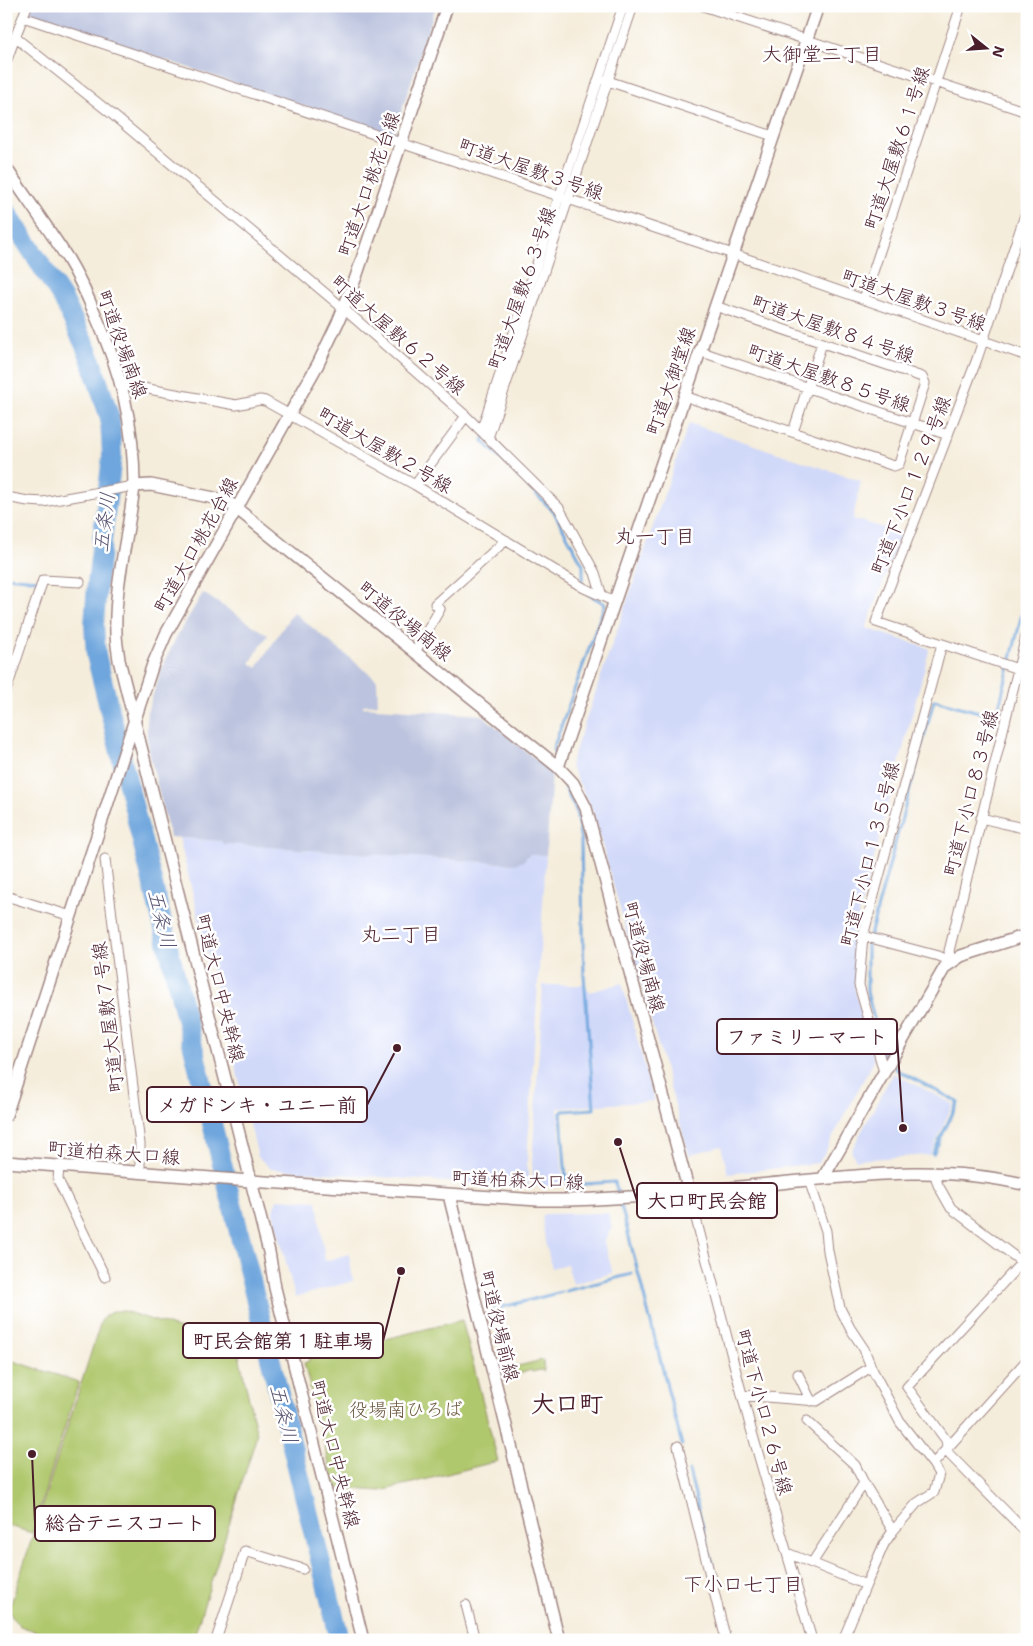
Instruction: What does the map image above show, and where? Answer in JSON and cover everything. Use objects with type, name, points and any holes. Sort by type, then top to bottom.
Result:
[{"type":"street","points":[[6,62],[27,6]]},
{"type":"street","name":"町道大口桃花台線","points":[[6,1115],[159,649],[325,350],[344,309],[447,6]]},
{"type":"street","points":[[481,431],[622,6]]},
{"type":"street","name":"町道大屋敷６３号線","points":[[488,438],[633,6]]},
{"type":"street","points":[[702,6],[1027,112]]},
{"type":"street","name":"町道大御堂線","points":[[558,767],[818,6]]},
{"type":"street","name":"町道大屋敷６１号線","points":[[864,299],[961,6]]},
{"type":"street","name":"町道大屋敷３号線","points":[[23,17],[569,198],[1027,356]]},
{"type":"street","name":"町道大屋敷６２号線","points":[[16,38],[113,115],[344,309],[466,416],[559,508],[595,572],[602,596]]},
{"type":"street","points":[[599,78],[773,136]]},
{"type":"street","name":"町道役場南線","points":[[6,168],[69,261],[100,324],[121,384],[133,441],[134,486],[150,485],[224,500],[237,508],[558,767],[573,783],[586,808],[689,1192]]},
{"type":"street","name":"町道下小口１２９号線","points":[[1022,670],[876,622],[983,340],[1027,209]]},
{"type":"street","name":"町道大屋敷８４号線","points":[[684,396],[894,466],[899,464],[925,383],[922,377],[715,306]]},
{"type":"street","points":[[793,432],[822,342]]},
{"type":"street","name":"町道大屋敷８５号線","points":[[700,351],[948,435]]},
{"type":"street","name":"町道大屋敷２号線","points":[[121,384],[236,405],[260,400],[290,414],[415,485],[584,588],[615,602]]},
{"type":"street","points":[[415,485],[466,416]]},
{"type":"street","points":[[6,496],[43,502],[134,486]]},
{"type":"street","name":"町道大口中央幹線","points":[[134,486],[121,568],[116,633],[119,660],[268,1252],[275,1288],[363,1640]]},
{"type":"street","points":[[415,652],[440,609],[435,604],[506,540]]},
{"type":"street","points":[[6,691],[43,580],[80,582]]},
{"type":"street","name":"町道下小口８３号線","points":[[951,961],[950,951],[981,818],[1022,670],[1027,632]]},
{"type":"street","name":"町道下小口１３５号線","points":[[884,1072],[859,985],[862,936],[942,644]]},
{"type":"street","points":[[981,818],[1027,829]]},
{"type":"street","name":"町道大屋敷７号線","points":[[105,858],[140,1144],[140,1172]]},
{"type":"street","points":[[6,896],[71,916]]},
{"type":"street","points":[[862,936],[951,961]]},
{"type":"street","points":[[823,1178],[945,966],[951,961],[971,953],[1027,936]]},
{"type":"street","points":[[6,1081],[13,1094]]},
{"type":"street","name":"町道柏森大口線","points":[[6,1162],[236,1180],[538,1200],[584,1201],[896,1172],[977,1175],[1027,1185]]},
{"type":"street","points":[[59,1166],[58,1180],[105,1277]]},
{"type":"street","points":[[934,1172],[938,1185],[951,1208],[1025,1264],[907,1387],[946,1440],[948,1453],[1027,1533]]},
{"type":"street","points":[[809,1180],[826,1231],[828,1251],[840,1308],[864,1349],[871,1367],[900,1422],[939,1474],[934,1492],[917,1503],[884,1544],[844,1640]]},
{"type":"street","name":"町道下小口２６号線","points":[[689,1192],[742,1395],[812,1640]]},
{"type":"street","name":"町道役場前線","points":[[449,1195],[559,1640]]},
{"type":"street","points":[[933,1464],[947,1446],[1025,1364]]},
{"type":"street","points":[[742,1395],[817,1401],[871,1367]]},
{"type":"street","points":[[798,1374],[811,1401]]},
{"type":"street","points":[[807,1421],[855,1465],[893,1531]]},
{"type":"street","points":[[678,1446],[726,1640]]},
{"type":"street","points":[[812,1563],[864,1483]]},
{"type":"street","points":[[216,1640],[245,1551],[304,1569]]},
{"type":"street","points":[[787,1553],[866,1585]]},
{"type":"street","points":[[466,1605],[475,1640]]},
{"type":"shaded area","points":[[32,6],[436,6],[395,131],[389,135],[29,14]]},
{"type":"shaded area","points":[[689,423],[861,481],[853,519],[901,533],[866,628],[928,648],[929,651],[855,929],[857,942],[855,990],[874,1060],[819,1163],[728,1174],[721,1146],[689,1155],[592,809],[570,765]]},
{"type":"shaded area","points":[[203,593],[268,635],[250,663],[257,668],[293,612],[377,680],[378,704],[363,705],[363,707],[482,715],[552,773],[546,855],[530,854],[522,862],[514,864],[222,844],[222,841],[170,837],[150,756],[147,737],[147,712],[164,663],[178,634]]},
{"type":"shaded area","points":[[179,838],[222,841],[227,844],[514,864],[530,854],[546,855],[527,1162],[529,1186],[271,1169],[258,1157]]},
{"type":"shaded area","points":[[622,983],[654,1101],[558,1108],[563,1186],[534,1186],[532,1163],[543,985],[583,985],[590,992]]},
{"type":"shaded area","points":[[893,1073],[953,1104],[930,1155],[856,1160],[851,1151]]},
{"type":"shaded area","points":[[277,1199],[317,1201],[325,1261],[349,1254],[353,1281],[295,1297],[273,1212]]},
{"type":"shaded area","points":[[608,1213],[612,1227],[604,1242],[613,1273],[573,1284],[567,1264],[552,1268],[545,1242],[542,1216],[544,1214]]},
{"type":"green space","points":[[113,1311],[124,1311],[230,1345],[239,1355],[257,1435],[193,1640],[62,1640],[20,1626],[13,1619],[9,1610],[101,1321]]},
{"type":"green space","name":"役場南ひろば","points":[[462,1320],[498,1461],[381,1491],[335,1488],[304,1363],[309,1361],[309,1358]]},
{"type":"green space","points":[[543,1360],[544,1371],[532,1372],[531,1370],[511,1377],[509,1368]]},
{"type":"green space","points":[[13,1361],[79,1382],[32,1533],[6,1525],[6,1383]]},
{"type":"waterway","points":[[613,48],[628,6]]},
{"type":"waterway","points":[[535,286],[563,199]]},
{"type":"waterway","name":"五条川","points":[[6,211],[63,299],[88,352],[110,418],[112,456],[97,584],[94,625],[96,655],[340,1640]]},
{"type":"waterway","points":[[485,436],[483,441],[554,512],[583,565],[581,585]]},
{"type":"waterway","points":[[6,577],[38,580]]},
{"type":"waterway","points":[[557,759],[553,749],[605,604],[588,594]]},
{"type":"waterway","points":[[888,1060],[883,1053],[867,992],[867,947],[934,700],[994,716],[997,715],[1027,594]]},
{"type":"waterway","points":[[562,777],[568,795],[576,810],[581,842],[584,975],[594,1109],[563,1111],[561,1113],[566,1180],[569,1185],[615,1182],[682,1445]]},
{"type":"waterway","points":[[892,1064],[897,1070],[958,1102],[933,1154]]},
{"type":"waterway","points":[[566,1291],[632,1274]]},
{"type":"waterway","points":[[494,1309],[562,1292]]},
{"type":"waterway","points":[[689,1471],[731,1640]]},
{"type":"place","name":"メガドンキ・ユニー前","points":[[397,1048]]},
{"type":"place","name":"ファミリーマート","points":[[903,1128]]},
{"type":"place","name":"大口町民会館","points":[[618,1142]]},
{"type":"place","name":"町民会館第１駐車場","points":[[401,1271]]},
{"type":"place","name":"総合テニスコート","points":[[32,1454]]},
{"type":"district","name":"大御堂二丁目","points":[[822,54]]},
{"type":"district","name":"丸一丁目","points":[[655,536]]},
{"type":"district","name":"丸二丁目","points":[[401,934]]},
{"type":"district","name":"大口町","points":[[567,1404]]},
{"type":"district","name":"下小口七丁目","points":[[743,1584]]}]
